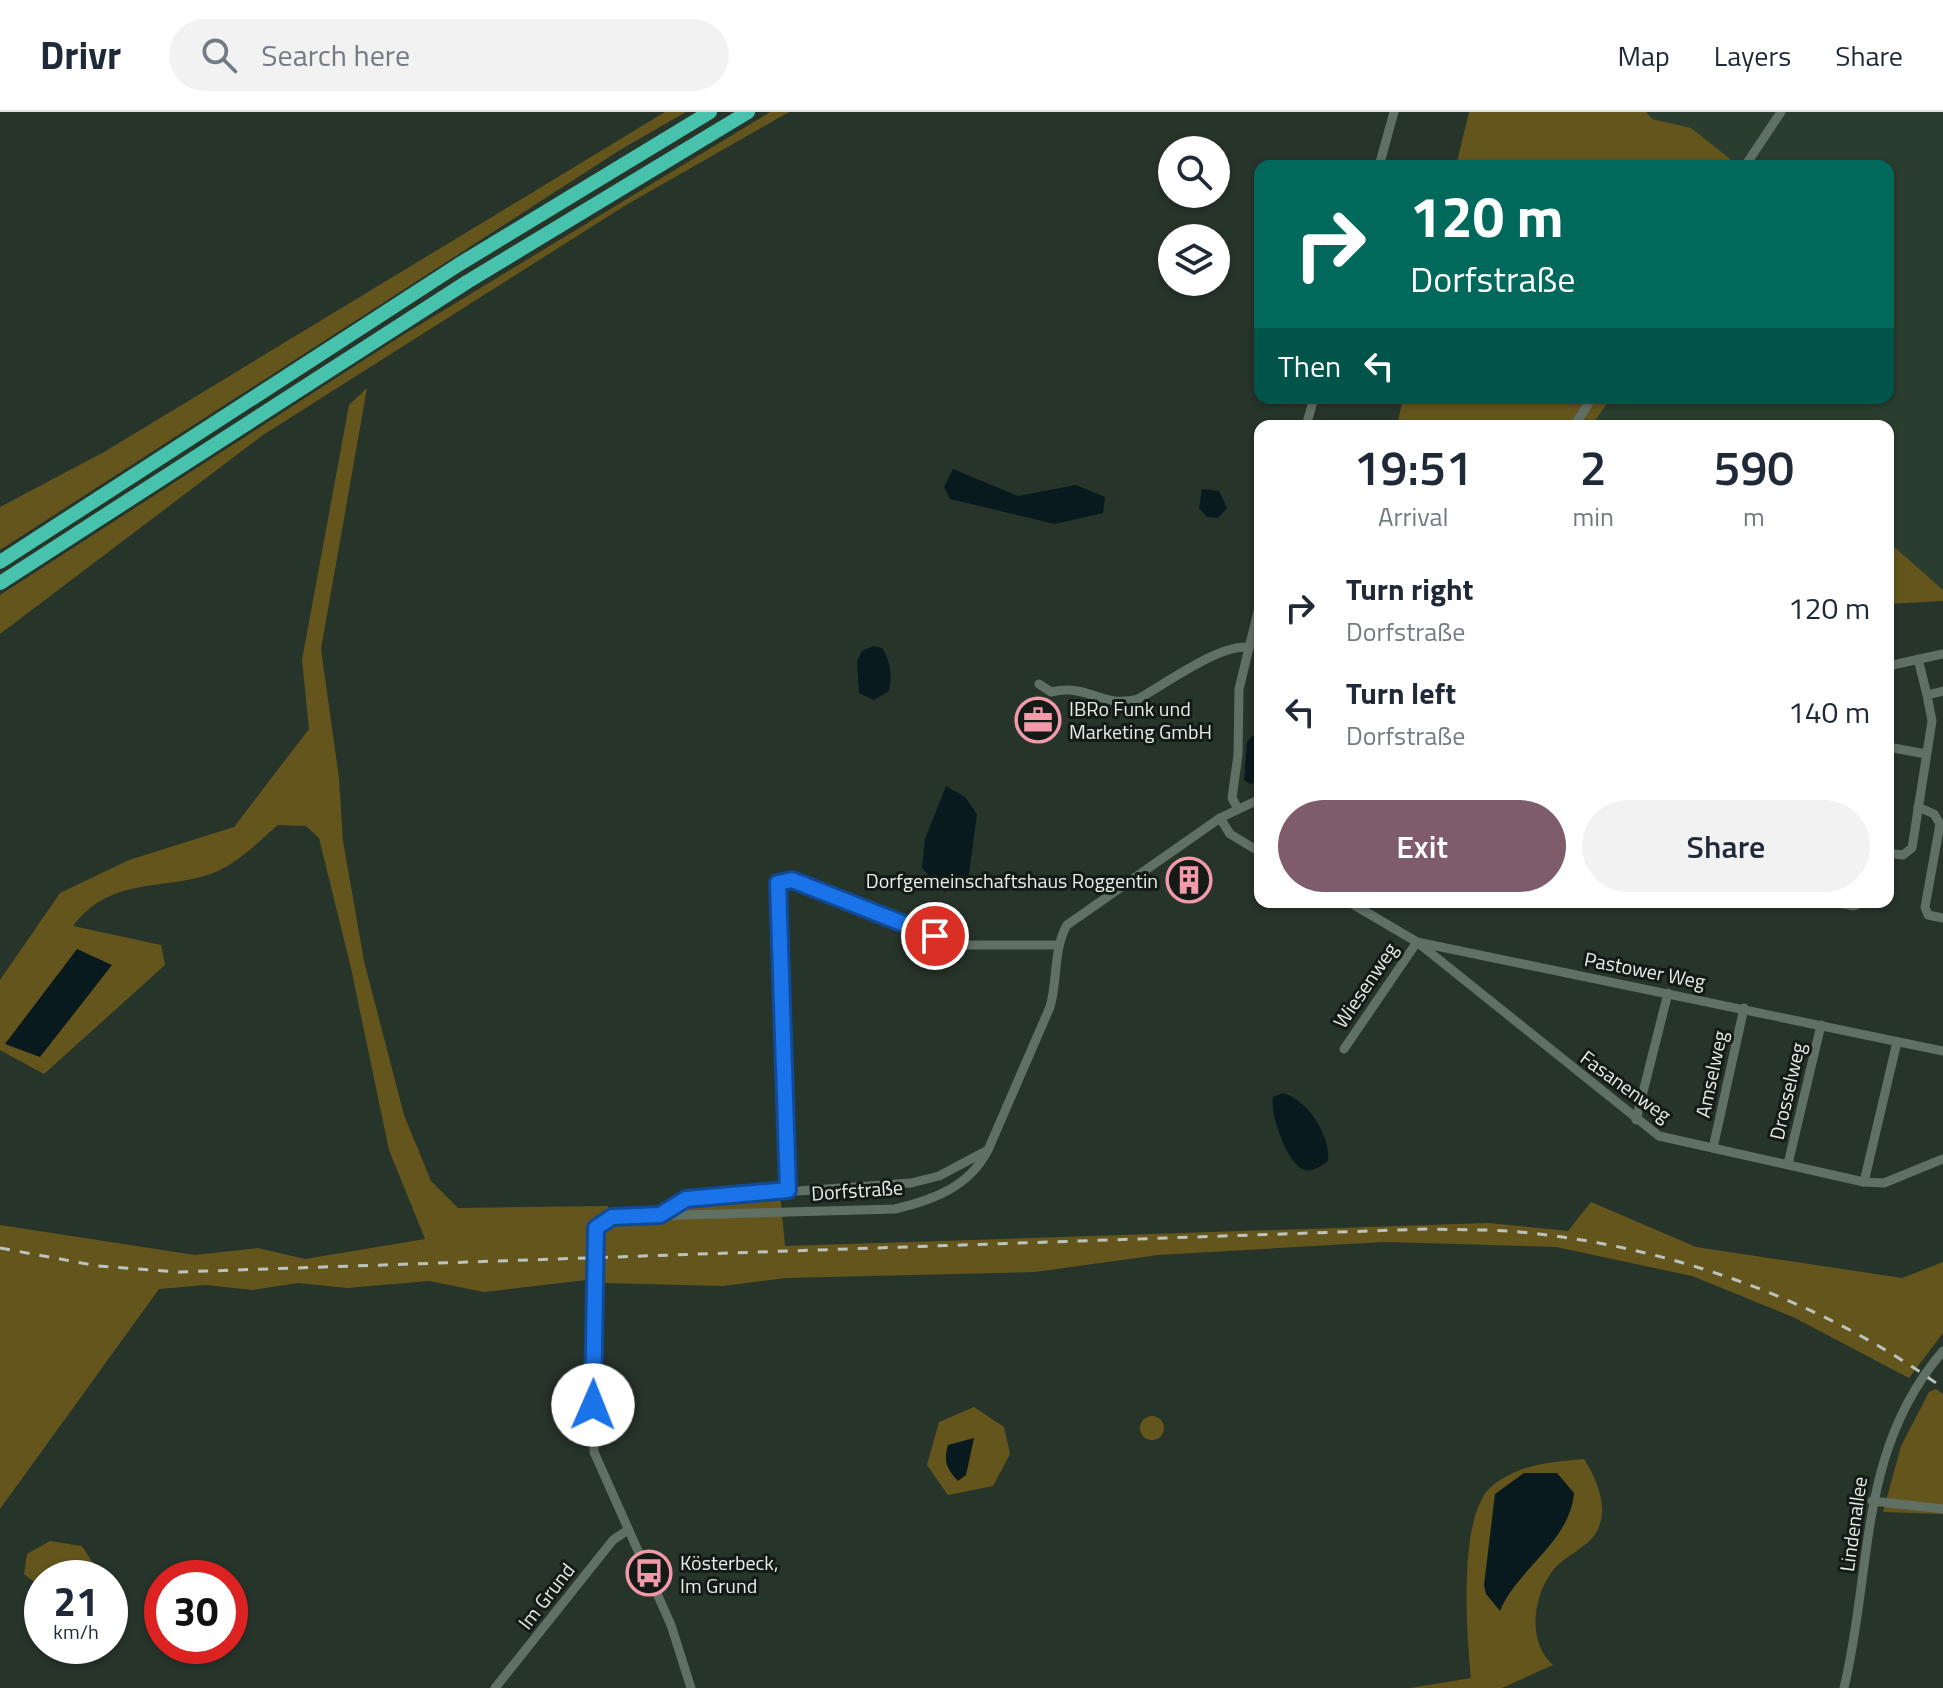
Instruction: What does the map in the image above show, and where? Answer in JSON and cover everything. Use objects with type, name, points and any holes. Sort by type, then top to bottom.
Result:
[{"type":"highway","points":[[0,562],[458,265],[710,112]]},
{"type":"highway","points":[[0,583],[467,282],[748,112]]},
{"type":"street","points":[[1381,160],[1394,112]]},
{"type":"street","points":[[1749,160],[1781,112]]},
{"type":"street","points":[[1237,807],[1232,798],[1238,755],[1237,713],[1254,628]]},
{"type":"street","points":[[1039,684],[1044,691],[1072,687],[1123,703],[1138,699],[1224,651],[1241,646],[1249,648]]},
{"type":"street","points":[[1894,665],[1943,654]]},
{"type":"street","points":[[1894,854],[1903,855],[1912,848],[1932,721],[1918,659]]},
{"type":"street","points":[[1927,695],[1943,691]]},
{"type":"street","points":[[1894,748],[1926,754]]},
{"type":"street","name":"Dorfstraße","points":[[628,1530],[594,1452],[596,1228],[612,1217],[895,1209],[925,1201],[962,1182],[978,1169],[988,1150],[1050,1007],[1056,989],[1061,935],[1076,915],[1237,807],[1254,801]]},
{"type":"street","points":[[1918,807],[1934,814],[1940,824],[1940,845],[1925,907],[1928,915],[1943,918]]},
{"type":"street","points":[[1220,818],[1230,834],[1254,848]]},
{"type":"street","name":"Dorfstraße","points":[[788,1190],[778,883],[792,880],[882,918],[962,945],[1059,945]]},
{"type":"street","name":"Pastower Weg","points":[[1359,908],[1417,942],[1943,1051]]},
{"type":"street","name":"Wiesenweg","points":[[1344,1049],[1417,942]]},
{"type":"street","name":"Fasanenweg","points":[[1417,942],[1659,1136],[1864,1182],[1884,1183],[1943,1159]]},
{"type":"street","points":[[1636,1120],[1668,993]]},
{"type":"street","name":"Amselweg","points":[[1713,1148],[1744,1008]]},
{"type":"street","name":"Drosselweg","points":[[1788,1164],[1821,1025]]},
{"type":"street","points":[[1864,1182],[1897,1042]]},
{"type":"street","name":"Dorfstraße","points":[[660,1215],[686,1199],[911,1183],[939,1176],[988,1150]]},
{"type":"street","name":"Lindenallee","points":[[1844,1688],[1856,1639],[1872,1501],[1889,1442],[1925,1375],[1943,1351]]},
{"type":"street","points":[[1872,1501],[1943,1509]]},
{"type":"street","points":[[628,1530],[671,1625],[691,1688]]},
{"type":"street","name":"Im Grund","points":[[495,1688],[613,1540],[628,1530]]},
{"type":"shaded area","points":[[665,112],[686,112],[620,150],[0,550],[0,507],[104,452]]},
{"type":"shaded area","points":[[770,112],[789,112],[626,205],[263,435],[0,634],[0,595],[398,338]]},
{"type":"shaded area","points":[[1469,112],[1646,112],[1652,119],[1691,128],[1731,160],[1457,160]]},
{"type":"shaded area","points":[[1646,112],[1943,112],[1943,590],[1894,548],[1894,420],[1595,420],[1607,404],[1894,404],[1894,160],[1731,160],[1691,129],[1652,119]]},
{"type":"shaded area","points":[[367,388],[321,649],[339,778],[343,841],[364,961],[404,1115],[431,1181],[458,1208],[608,1206],[612,1224],[673,1217],[675,1206],[685,1202],[780,1192],[785,1246],[1488,1223],[1568,1231],[1591,1202],[1696,1247],[1902,1278],[1943,1262],[1943,1333],[1909,1378],[1793,1317],[1692,1276],[1556,1247],[1385,1242],[1158,1255],[1035,1272],[786,1278],[723,1286],[604,1283],[599,1272],[590,1272],[586,1280],[484,1292],[429,1281],[347,1288],[298,1283],[252,1290],[206,1285],[159,1289],[0,1509],[0,1225],[195,1255],[258,1248],[305,1259],[425,1239],[389,1150],[351,968],[319,838],[306,826],[278,825],[227,866],[208,875],[135,888],[102,900],[73,926],[161,945],[165,965],[44,1074],[0,1050],[0,980],[60,893],[129,860],[234,827],[309,729],[302,660],[349,405]]},
{"type":"shaded area","points":[[1402,404],[1607,404],[1595,420],[1398,420]]},
{"type":"shaded area","points":[[953,469],[1018,496],[1076,485],[1105,497],[1103,513],[1055,524],[950,499],[944,487]]},
{"type":"shaded area","points":[[1202,489],[1219,491],[1227,508],[1218,518],[1207,517],[1199,508]]},
{"type":"shaded area","points":[[1894,547],[1943,590],[1943,601],[1894,604]]},
{"type":"shaded area","points":[[873,646],[882,648],[890,674],[889,691],[874,700],[859,693],[857,661],[862,651]]},
{"type":"shaded area","points":[[1252,736],[1254,783],[1250,784],[1244,780],[1247,742]]},
{"type":"shaded area","points":[[946,786],[965,797],[977,814],[968,881],[945,892],[922,868],[925,839]]},
{"type":"shaded area","points":[[77,949],[112,965],[40,1057],[5,1044]]},
{"type":"shaded area","points":[[1283,1093],[1301,1103],[1322,1130],[1328,1161],[1317,1168],[1305,1170],[1299,1167],[1286,1150],[1273,1104],[1273,1097]]},
{"type":"shaded area","points":[[1936,1389],[1943,1394],[1943,1514],[1883,1512],[1901,1446],[1929,1392]]},
{"type":"shaded area","points":[[974,1407],[1004,1427],[1010,1454],[993,1486],[948,1495],[927,1465],[939,1422]]},
{"type":"shaded area","points":[[1152,1416],[1161,1419],[1164,1428],[1161,1437],[1152,1440],[1143,1437],[1140,1428],[1143,1419]]},
{"type":"shaded area","points":[[974,1438],[966,1475],[958,1481],[947,1465],[948,1445]]},
{"type":"shaded area","points":[[1584,1459],[1598,1487],[1602,1517],[1594,1536],[1551,1573],[1540,1596],[1536,1633],[1539,1645],[1553,1665],[1502,1688],[1410,1688],[1471,1678],[1467,1607],[1469,1549],[1473,1522],[1481,1501],[1492,1486],[1524,1469]]},
{"type":"shaded area","points":[[1524,1473],[1557,1473],[1574,1493],[1563,1526],[1518,1582],[1500,1611],[1486,1594],[1484,1585],[1495,1494]]},
{"type":"shaded area","points":[[50,1541],[82,1546],[91,1560],[26,1560],[27,1554]]},
{"type":"railway","points":[[0,1248],[98,1266],[179,1272],[1427,1229],[1491,1230],[1585,1240],[1639,1251],[1747,1284],[1849,1330],[1943,1388]]},
{"type":"place","name":"IBRo Funk und Marketing GmbH","points":[[1038,720]]},
{"type":"place","name":"Dorfgemeinschaftshaus Roggentin","points":[[1189,880]]},
{"type":"place","name":"Kösterbeck, Im Grund","points":[[649,1573]]},
{"type":"route","points":[[593,1405],[596,1228],[612,1217],[660,1215],[686,1199],[788,1190],[778,883],[792,880],[882,918],[935,936]]}]
